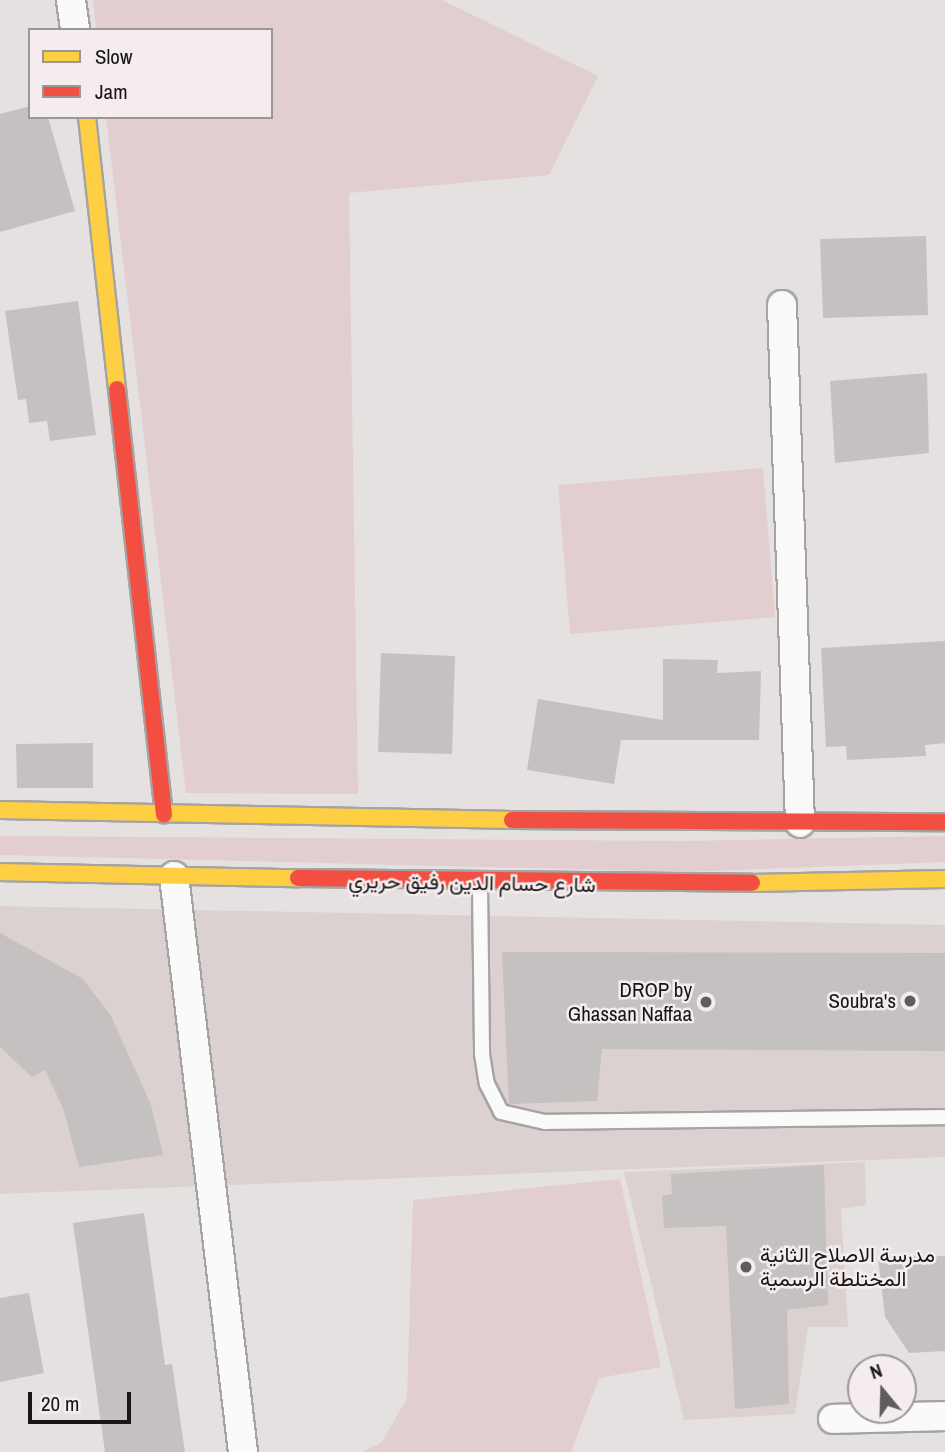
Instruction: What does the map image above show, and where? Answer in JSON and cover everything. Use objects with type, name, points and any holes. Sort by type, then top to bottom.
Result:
[{"type":"main road","points":[[87,119],[164,814]]},
{"type":"main road","points":[[0,810],[800,823],[945,822]]},
{"type":"main road","name":"شارع حسام الدين رفيق حريري","points":[[0,872],[480,884],[760,885],[945,880]]},
{"type":"street","points":[[71,0],[75,28]]},
{"type":"street","points":[[782,305],[800,823]]},
{"type":"street","points":[[174,876],[243,1452]]},
{"type":"street","points":[[833,1419],[945,1416]]},
{"type":"lane","points":[[480,884],[482,1054],[487,1084],[501,1112],[545,1122],[945,1117]]},
{"type":"shaded area","points":[[93,0],[442,0],[598,76],[549,175],[349,193],[358,794],[186,793],[106,119],[273,119],[273,28],[96,28]]},
{"type":"shaded area","points":[[763,468],[775,617],[570,634],[558,485]]},
{"type":"shaded area","points":[[0,836],[684,841],[945,836],[945,862],[686,872],[0,855]]},
{"type":"shaded area","points":[[0,906],[945,925],[945,1157],[0,1194]]},
{"type":"shaded area","name":"مدرسة الاصلاح الثانية المختلطة الرسمية","points":[[865,1162],[866,1205],[841,1209],[848,1327],[808,1327],[795,1414],[684,1420],[624,1172]]},
{"type":"shaded area","points":[[620,1179],[661,1367],[599,1378],[571,1452],[362,1452],[382,1442],[407,1398],[413,1200]]},
{"type":"building","points":[[28,107],[28,119],[49,119],[75,211],[0,232],[0,114]]},
{"type":"building","points":[[926,236],[928,315],[823,318],[820,239]]},
{"type":"building","points":[[78,301],[96,435],[50,441],[47,421],[29,423],[26,399],[18,400],[5,311]]},
{"type":"building","points":[[927,373],[929,453],[835,463],[830,381]]},
{"type":"building","points":[[945,641],[945,743],[925,745],[926,756],[847,760],[846,746],[826,747],[821,648]]},
{"type":"building","points":[[381,653],[455,656],[452,754],[378,752]]},
{"type":"building","points":[[663,659],[718,660],[717,673],[761,671],[759,740],[621,740],[614,784],[527,770],[538,699],[663,720]]},
{"type":"building","points":[[93,743],[93,788],[17,788],[16,744]]},
{"type":"building","points":[[0,933],[83,979],[111,1016],[151,1105],[163,1155],[79,1167],[63,1108],[45,1070],[32,1077],[0,1047]]},
{"type":"building","points":[[502,952],[945,953],[945,1051],[602,1049],[597,1101],[509,1104]]},
{"type":"building","points":[[824,1165],[828,1305],[787,1310],[789,1404],[735,1409],[726,1226],[664,1228],[662,1196],[672,1194],[671,1174]]},
{"type":"building","points":[[144,1213],[165,1365],[172,1364],[185,1452],[105,1452],[73,1223]]},
{"type":"building","points":[[945,1256],[945,1351],[909,1353],[885,1317],[878,1257]]},
{"type":"building","points":[[29,1293],[44,1373],[0,1382],[0,1298]]},
{"type":"traffic: slow","points":[[87,119],[117,389]]},
{"type":"traffic: slow","points":[[0,810],[512,820]]},
{"type":"traffic: slow","points":[[0,872],[298,878]]},
{"type":"traffic: slow","points":[[752,883],[945,879]]},
{"type":"traffic: jam","points":[[117,389],[164,814]]},
{"type":"traffic: jam","points":[[512,820],[945,822]]},
{"type":"traffic: jam","points":[[298,878],[752,883]]},
{"type":"place","name":"Soubra's","points":[[910,1001]]},
{"type":"place","name":"DROP by Ghassan Naffaa","points":[[706,1002]]},
{"type":"place","name":"مدرسة الاصلاح الثانية المختلطة الرسمية","points":[[746,1267]]}]
